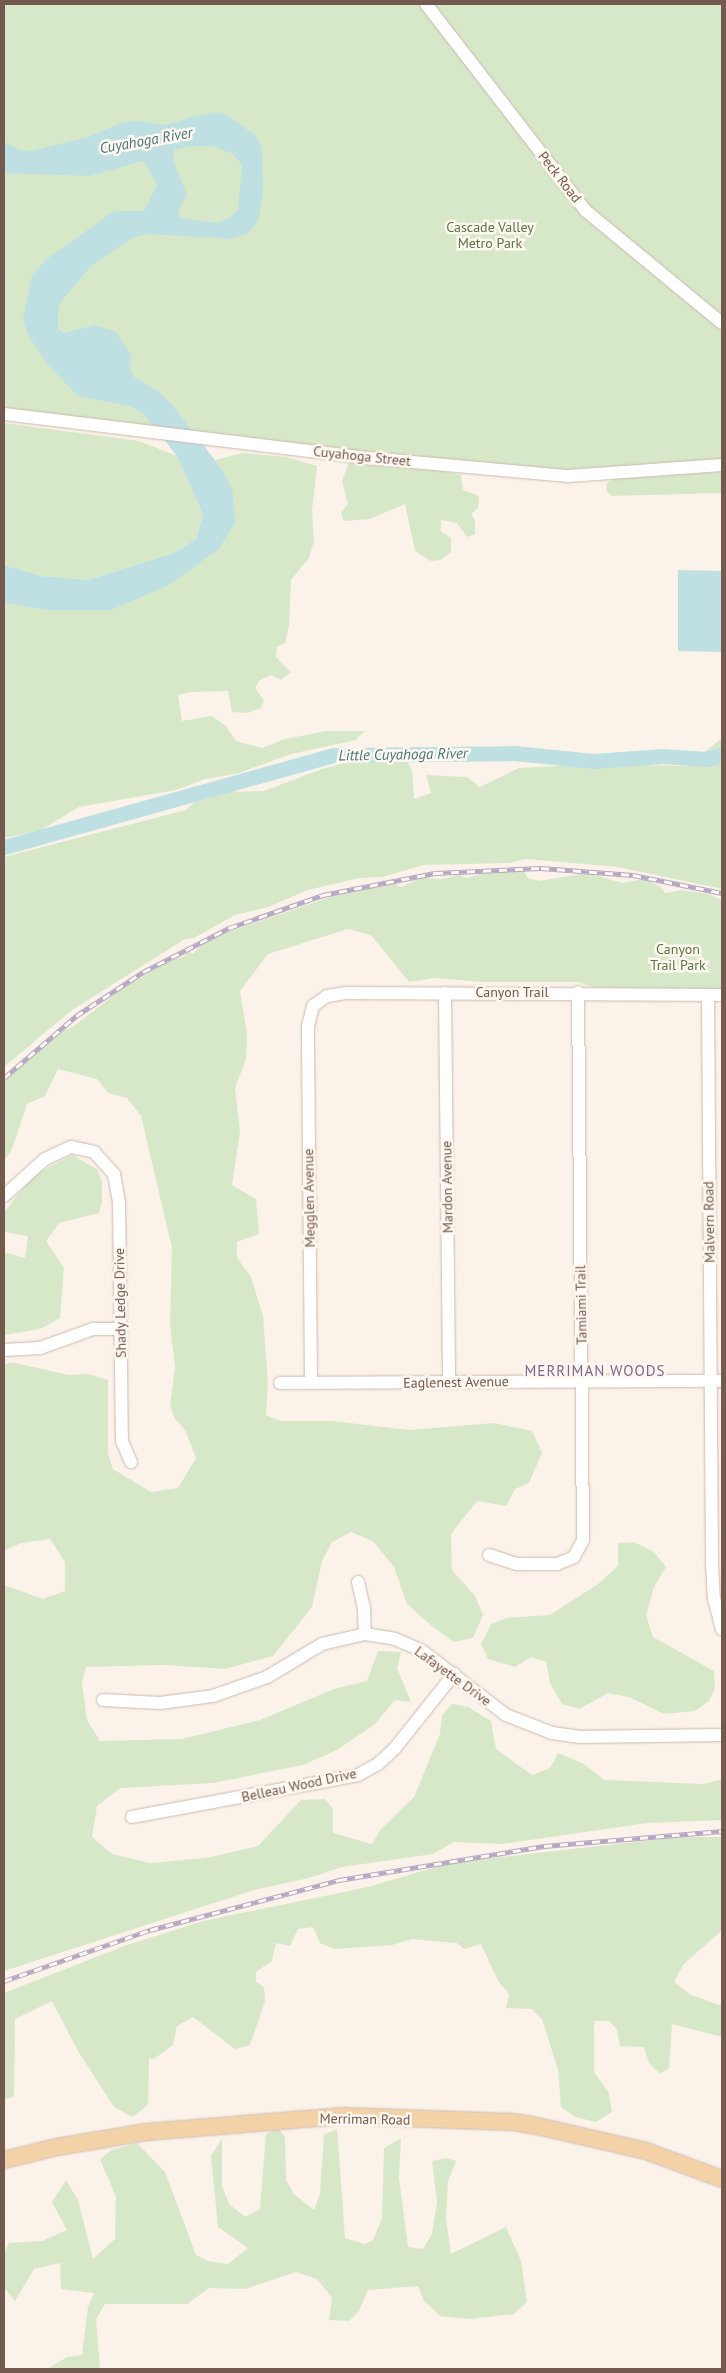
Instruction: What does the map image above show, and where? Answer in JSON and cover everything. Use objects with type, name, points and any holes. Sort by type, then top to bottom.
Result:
[{"type":"main road","name":"Merriman Road","points":[[4,2160],[57,2147],[147,2132],[343,2116],[514,2122],[646,2151],[722,2179]]},
{"type":"street","name":"Peck Road","points":[[426,4],[586,211],[722,324]]},
{"type":"street","name":"Cuyahoga Street","points":[[4,414],[568,476],[722,465]]},
{"type":"street","name":"Canyon Trail","points":[[310,1013],[320,1000],[334,994],[578,992],[722,995]]},
{"type":"street","name":"Tamiami Trail","points":[[489,1555],[517,1564],[550,1565],[566,1562],[580,1547],[581,1382],[578,992]]},
{"type":"street","name":"Mardon Avenue","points":[[445,993],[449,1381]]},
{"type":"street","name":"Malvern Road","points":[[708,995],[716,1381],[712,1564],[714,1598],[722,1629]]},
{"type":"street","name":"Megglen Avenue","points":[[310,1013],[308,1026],[311,1383]]},
{"type":"street","name":"Shady Ledge Drive","points":[[4,1196],[51,1154],[72,1147],[94,1152],[110,1167],[117,1185],[122,1441],[131,1462]]},
{"type":"street","points":[[4,1350],[40,1348],[93,1329],[121,1329]]},
{"type":"street","name":"Eaglenest Avenue","points":[[280,1383],[716,1381]]},
{"type":"street","points":[[358,1582],[364,1608],[364,1634]]},
{"type":"street","name":"Lafayette Drive","points":[[102,1700],[160,1703],[213,1696],[267,1677],[322,1644],[364,1634],[408,1644],[454,1674],[506,1715],[552,1733],[579,1737],[722,1735]]},
{"type":"street","name":"Belleau Wood Drive","points":[[132,1817],[358,1775],[378,1764],[395,1748],[454,1674]]},
{"type":"green space","name":"Cascade Valley Metro Park","points":[[4,4],[722,4],[722,493],[611,496],[606,490],[607,483],[620,476],[595,477],[4,414]]},
{"type":"green space","points":[[4,423],[139,441],[177,456],[203,515],[196,539],[174,553],[88,580],[41,576],[4,565]]},
{"type":"green space","points":[[242,453],[286,457],[317,466],[312,510],[314,541],[309,558],[291,580],[289,625],[285,643],[277,647],[276,657],[291,672],[281,680],[271,675],[260,680],[255,688],[264,701],[261,708],[247,713],[232,712],[228,691],[191,692],[178,695],[182,721],[212,716],[225,725],[236,741],[262,748],[285,739],[326,731],[364,731],[356,740],[291,754],[236,774],[205,779],[176,790],[79,807],[41,830],[4,838],[4,603],[48,610],[218,550],[224,472],[215,460]]},
{"type":"green space","points":[[349,463],[437,470],[461,475],[463,490],[479,496],[478,508],[471,514],[475,520],[475,534],[467,537],[457,523],[441,520],[441,531],[451,538],[451,552],[441,560],[431,561],[415,551],[405,504],[369,519],[344,521],[341,513],[348,504],[342,481]]},
{"type":"green space","points":[[722,738],[722,889],[618,867],[526,859],[509,863],[423,865],[383,877],[359,878],[308,890],[268,907],[235,915],[194,938],[185,939],[72,1010],[4,1067],[4,857],[186,810],[196,801],[214,792],[264,791],[322,769],[352,761],[382,757],[406,759],[412,770],[414,799],[431,793],[426,775],[467,777],[480,787],[519,768],[594,764],[687,766]]},
{"type":"green space","name":"Canyon Trail Park","points":[[522,869],[528,878],[539,881],[588,873],[622,883],[645,879],[661,887],[665,893],[682,890],[708,894],[722,900],[722,990],[592,987],[578,982],[481,982],[435,978],[409,982],[371,935],[348,929],[268,954],[240,991],[247,1034],[246,1059],[235,1088],[240,1132],[232,1185],[256,1199],[259,1234],[237,1242],[237,1258],[251,1277],[263,1316],[268,1384],[266,1415],[281,1421],[332,1421],[409,1430],[494,1423],[532,1431],[542,1453],[529,1483],[515,1489],[506,1506],[477,1501],[451,1534],[452,1570],[475,1596],[483,1615],[473,1638],[453,1642],[427,1622],[407,1604],[394,1567],[374,1542],[351,1532],[332,1542],[322,1561],[312,1607],[273,1656],[225,1669],[163,1665],[86,1667],[82,1682],[87,1720],[100,1741],[182,1739],[260,1720],[334,1689],[367,1681],[378,1651],[401,1652],[397,1668],[411,1702],[395,1700],[375,1724],[337,1750],[303,1765],[213,1783],[120,1788],[97,1806],[92,1837],[112,1854],[150,1863],[206,1858],[258,1846],[301,1800],[325,1799],[333,1809],[333,1833],[372,1844],[381,1829],[414,1797],[440,1734],[442,1715],[452,1704],[468,1707],[491,1721],[496,1749],[532,1775],[550,1768],[558,1753],[584,1764],[604,1780],[704,1784],[722,1779],[722,1820],[647,1823],[502,1844],[454,1842],[433,1854],[342,1867],[309,1878],[254,1890],[4,1971],[4,1585],[43,1599],[65,1591],[65,1562],[50,1539],[21,1543],[4,1551],[4,1365],[10,1362],[69,1375],[88,1374],[108,1380],[108,1454],[113,1469],[151,1492],[178,1488],[196,1458],[185,1430],[175,1419],[170,1406],[175,1368],[170,1324],[172,1248],[141,1116],[127,1098],[108,1093],[97,1079],[58,1069],[45,1096],[27,1104],[12,1149],[4,1161],[4,1081],[53,1036],[74,1026],[122,989],[169,961],[185,956],[187,951],[193,954],[204,942],[228,932],[354,889],[382,887],[393,883],[401,887],[421,878],[442,879],[459,875],[467,878],[494,870]]},
{"type":"green space","points":[[72,1155],[97,1169],[102,1181],[102,1202],[99,1213],[59,1223],[46,1241],[64,1268],[60,1318],[40,1329],[4,1335],[4,1252],[25,1258],[28,1236],[4,1232],[4,1212],[34,1175]]},
{"type":"green space","points":[[634,1542],[654,1552],[666,1567],[654,1587],[646,1615],[653,1637],[714,1671],[715,1688],[709,1701],[695,1711],[664,1714],[629,1697],[608,1693],[579,1709],[562,1704],[550,1683],[546,1662],[531,1657],[515,1667],[488,1659],[481,1644],[491,1624],[506,1618],[550,1615],[598,1584],[618,1566],[618,1543]]},
{"type":"green space","points":[[679,1837],[722,1837],[722,1930],[683,1965],[674,1982],[691,1995],[722,2006],[722,2037],[672,2024],[669,2068],[660,2074],[649,2063],[644,2047],[620,2046],[617,2030],[609,2021],[594,2021],[594,2072],[609,2093],[612,2112],[596,2122],[575,2117],[561,2107],[558,2070],[542,2019],[532,2009],[506,2008],[509,1994],[498,1981],[481,1944],[464,1949],[457,1943],[412,1939],[392,1945],[335,1949],[320,1943],[313,1927],[298,1929],[290,1946],[276,1943],[272,1961],[256,1972],[256,1982],[264,1987],[265,2001],[250,2045],[235,2049],[193,2017],[177,2026],[173,2045],[154,2059],[149,2058],[148,2105],[132,2117],[114,2107],[78,2051],[52,2001],[15,2019],[14,2097],[4,2099],[4,1993],[127,1945],[203,1921],[368,1887],[449,1863]]},
{"type":"green space","points":[[278,2128],[285,2137],[286,2180],[294,2194],[314,2210],[320,2194],[324,2135],[337,2129],[345,2238],[364,2244],[373,2240],[382,2218],[384,2148],[401,2138],[399,2178],[408,2247],[423,2249],[432,2234],[437,2202],[432,2161],[446,2158],[456,2161],[448,2181],[446,2218],[451,2254],[506,2227],[521,2261],[527,2302],[514,2314],[470,2319],[440,2316],[424,2301],[418,2286],[368,2290],[359,2311],[349,2321],[329,2320],[332,2298],[317,2279],[296,2272],[245,2289],[209,2288],[187,2304],[105,2304],[96,2319],[100,2369],[47,2369],[67,2357],[82,2355],[88,2307],[94,2293],[61,2289],[60,2263],[34,2269],[15,2301],[4,2288],[4,2253],[9,2243],[42,2241],[67,2230],[52,2202],[66,2180],[78,2200],[93,2259],[115,2239],[116,2197],[100,2159],[112,2150],[137,2143],[165,2172],[196,2255],[208,2261],[228,2264],[248,2248],[218,2227],[211,2156],[222,2138],[222,2186],[229,2204],[245,2217],[260,2209],[266,2134]]},
{"type":"water","name":"Cuyahoga River","points":[[222,112],[255,135],[262,147],[263,194],[258,221],[248,233],[232,239],[149,234],[132,238],[90,267],[60,303],[58,329],[64,333],[95,325],[116,332],[131,354],[130,369],[134,377],[157,390],[174,407],[224,472],[233,492],[235,523],[218,550],[167,586],[111,610],[48,610],[4,603],[4,565],[41,576],[88,580],[174,553],[196,539],[203,515],[177,456],[143,413],[130,406],[78,396],[48,365],[28,335],[23,319],[32,275],[47,259],[114,211],[144,211],[157,185],[149,170],[143,161],[90,176],[4,173],[4,142],[20,150],[31,151],[88,137],[123,122],[139,121],[165,125],[195,116]],"holes":[[[191,146],[213,146],[233,154],[242,165],[238,210],[228,219],[216,223],[179,218],[179,209],[187,195],[173,159],[174,150]]]},
{"type":"water","points":[[678,570],[722,571],[722,652],[678,651]]},
{"type":"waterway","name":"Little Cuyahoga River","points":[[4,847],[334,755],[514,753],[594,761],[663,756],[707,759],[722,754]]},
{"type":"railway","points":[[4,1078],[76,1016],[143,972],[229,928],[323,895],[435,873],[541,868],[633,875],[722,893]]},
{"type":"railway","points":[[4,1981],[150,1930],[339,1880],[544,1846],[722,1831]]},
{"type":"district","name":"MERRIMAN WOODS","points":[[595,1371]]}]
